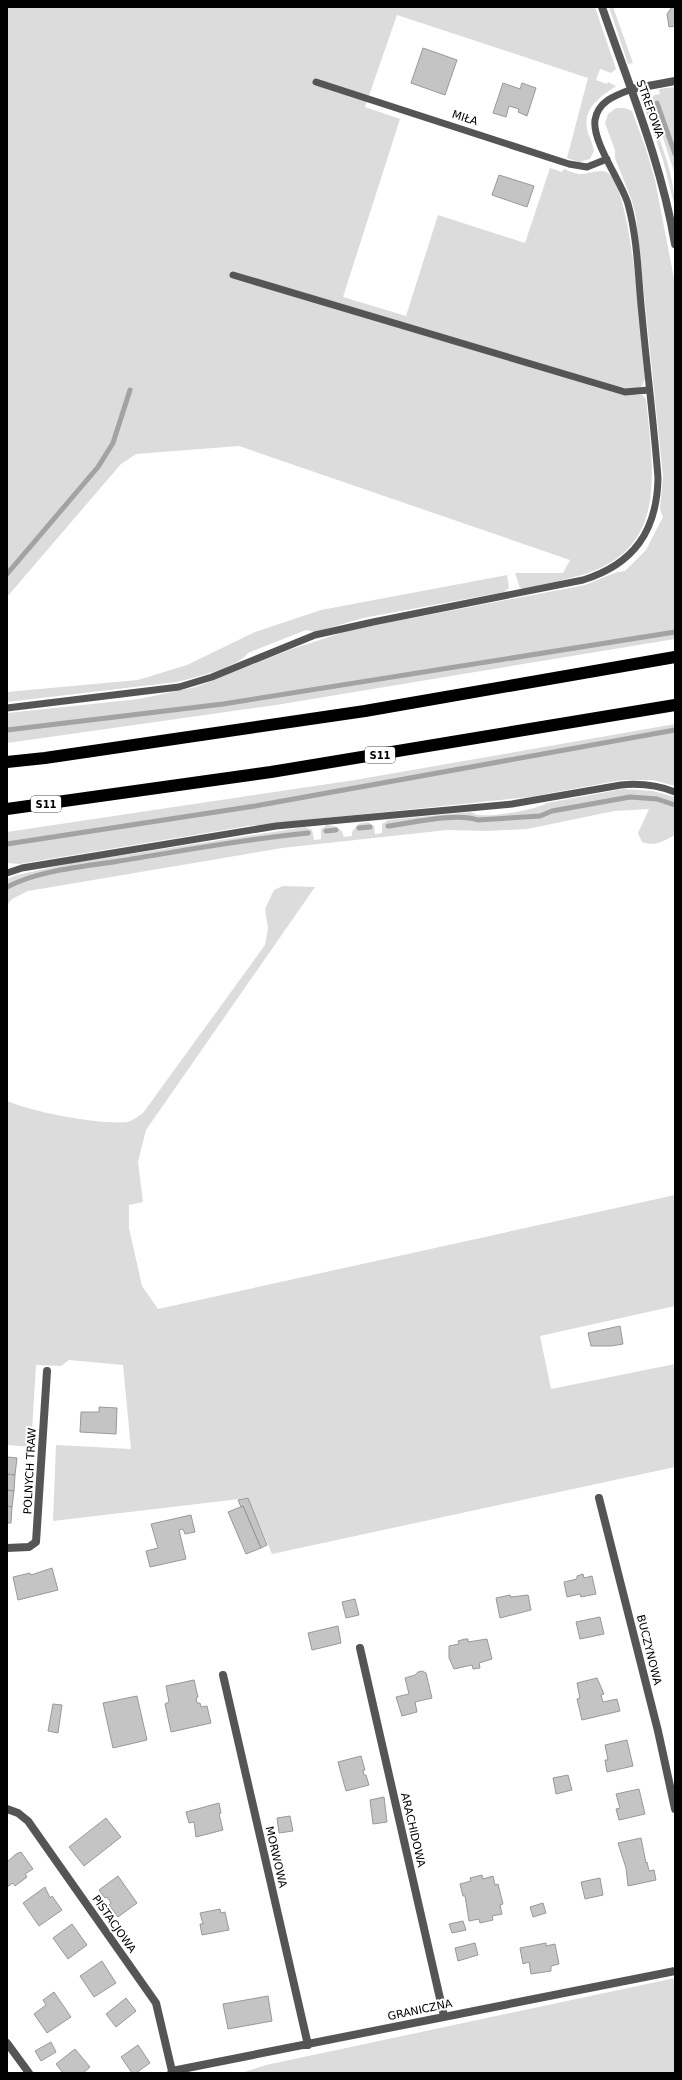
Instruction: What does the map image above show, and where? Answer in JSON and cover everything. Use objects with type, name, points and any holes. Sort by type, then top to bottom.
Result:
[{"type":"highway","points":[[7,762],[45,758],[358,712],[675,657]]},
{"type":"highway","name":"S11","points":[[7,809],[271,772],[675,705]]},
{"type":"street","name":"STREFOWA","points":[[602,7],[662,178],[675,244]]},
{"type":"street","points":[[632,89],[675,81]]},
{"type":"street","name":"POLNYCH TRAW","points":[[7,1548],[29,1546],[36,1542],[47,1371]]},
{"type":"street","name":"BUCZYNOWA","points":[[600,1498],[658,1731],[675,1809]]},
{"type":"street","name":"ARACHIDOWA","points":[[360,1648],[444,2016]]},
{"type":"street","name":"MORWOWA","points":[[223,1675],[308,2045]]},
{"type":"street","name":"PISTACJOWA","points":[[7,1809],[18,1813],[28,1821],[156,2003],[171,2072]]},
{"type":"street","name":"GRANICZNA","points":[[171,2072],[444,2016],[675,1972]]},
{"type":"street","points":[[7,2043],[29,2073]]},
{"type":"lane","name":"MIŁA","points":[[316,82],[580,167],[587,167],[607,159]]},
{"type":"lane","points":[[7,708],[178,687],[212,677],[315,635],[349,626],[583,580],[602,574],[627,559],[648,528],[656,508],[658,478],[633,230],[622,186],[607,159],[598,138],[595,122],[597,111],[604,103],[612,97],[632,89]]},
{"type":"lane","points":[[233,275],[625,392],[649,390]]},
{"type":"lane","points":[[7,873],[22,868],[276,826],[512,804],[639,783],[660,786],[675,792]]},
{"type":"shaded area","points":[[7,7],[595,7],[616,69],[611,73],[600,69],[596,80],[607,84],[608,82],[616,86],[603,95],[589,111],[586,125],[594,151],[590,159],[579,162],[567,158],[588,78],[397,15],[365,107],[400,119],[343,297],[406,316],[438,215],[525,243],[550,168],[562,172],[564,169],[579,174],[598,171],[608,173],[617,186],[630,237],[645,379],[642,386],[633,392],[634,395],[642,395],[646,399],[651,457],[652,485],[648,510],[640,533],[625,552],[602,567],[570,578],[531,588],[520,588],[515,573],[563,573],[570,560],[239,446],[136,454],[121,464],[7,597]]},
{"type":"shaded area","points":[[609,7],[613,7],[633,63],[628,64]]},
{"type":"shaded area","points":[[675,87],[675,175],[651,100],[654,95],[660,94],[659,89]]},
{"type":"shaded area","points":[[645,100],[669,167],[675,208],[663,160],[644,106]]},
{"type":"shaded area","points":[[616,108],[625,108],[632,111],[646,149],[655,180],[675,284],[675,639],[276,705],[7,743],[7,713],[139,699],[196,687],[292,649],[350,630],[585,585],[617,572],[625,571],[646,550],[663,517],[660,509],[663,476],[636,217],[632,201],[615,158],[615,150],[605,123],[608,114]]},
{"type":"shaded area","points":[[507,575],[509,588],[504,592],[363,618],[315,632],[306,630],[248,653],[235,663],[204,675],[177,682],[7,702],[7,692],[138,680],[187,665],[255,632],[321,610]]},
{"type":"shaded area","points":[[675,724],[675,786],[653,780],[622,780],[529,797],[248,826],[19,864],[7,863],[7,832],[355,780]]},
{"type":"shaded area","points":[[623,789],[653,791],[675,797],[675,835],[655,844],[642,842],[638,833],[649,809],[614,811],[527,829],[486,831],[447,830],[282,848],[28,891],[12,899],[7,905],[7,879],[17,875],[72,863],[305,827],[312,830],[314,840],[321,839],[321,829],[327,825],[338,828],[342,831],[344,837],[352,836],[352,832],[358,824],[368,822],[374,826],[375,834],[382,833],[382,824],[388,820],[471,812],[479,815],[504,814],[541,806],[547,803]]},
{"type":"shaded area","points":[[283,886],[315,887],[146,1130],[138,1162],[143,1202],[129,1205],[129,1228],[142,1286],[158,1309],[675,1195],[675,1306],[540,1336],[551,1389],[675,1364],[675,1467],[272,1554],[248,1498],[53,1521],[56,1445],[131,1449],[123,1365],[69,1360],[61,1366],[36,1365],[31,1447],[7,1445],[7,1101],[66,1117],[100,1122],[127,1122],[143,1113],[265,945],[268,928],[265,909],[274,890]]},
{"type":"shaded area","points":[[675,1978],[675,2073],[241,2073],[266,2065]]},
{"type":"building","points":[[672,7],[675,7],[675,26],[669,27],[667,14]]},
{"type":"building","points":[[423,48],[457,60],[445,95],[411,83]]},
{"type":"building","points":[[503,83],[520,89],[522,83],[536,88],[527,116],[518,112],[519,109],[509,106],[506,117],[493,113]]},
{"type":"building","points":[[499,175],[534,186],[527,207],[492,195]]},
{"type":"building","points":[[620,1326],[623,1344],[611,1346],[591,1346],[588,1333]]},
{"type":"building","points":[[99,1407],[117,1408],[116,1434],[80,1432],[81,1412],[99,1412]]},
{"type":"building","points":[[7,1457],[17,1458],[15,1475],[7,1474]]},
{"type":"building","points":[[7,1474],[15,1475],[14,1491],[7,1490]]},
{"type":"building","points":[[7,1490],[14,1491],[12,1507],[7,1506]]},
{"type":"building","points":[[248,1498],[267,1545],[261,1548],[243,1506],[241,1507],[238,1500]]},
{"type":"building","points":[[7,1506],[12,1507],[11,1523],[7,1523]]},
{"type":"building","points":[[243,1506],[261,1548],[246,1554],[228,1512]]},
{"type":"building","points":[[191,1515],[195,1532],[185,1534],[183,1529],[179,1530],[186,1559],[150,1567],[146,1551],[158,1548],[151,1524]]},
{"type":"building","points":[[52,1568],[58,1590],[18,1600],[13,1577],[30,1573],[31,1575]]},
{"type":"building","points":[[583,1574],[584,1578],[592,1576],[596,1594],[581,1597],[580,1594],[567,1597],[564,1582],[577,1579],[577,1576]]},
{"type":"building","points":[[510,1595],[511,1597],[528,1595],[531,1610],[500,1618],[496,1598]]},
{"type":"building","points":[[355,1599],[359,1615],[346,1618],[342,1602]]},
{"type":"building","points":[[600,1617],[604,1634],[580,1639],[576,1622]]},
{"type":"building","points":[[338,1626],[341,1643],[312,1650],[308,1633]]},
{"type":"building","points":[[468,1639],[468,1642],[487,1639],[492,1659],[479,1663],[480,1668],[473,1669],[472,1665],[454,1669],[449,1658],[449,1646],[459,1644],[458,1641]]},
{"type":"building","points":[[422,1671],[426,1673],[432,1698],[415,1702],[417,1712],[402,1716],[396,1697],[409,1694],[405,1678]]},
{"type":"building","points":[[597,1678],[604,1694],[601,1695],[603,1702],[617,1699],[620,1711],[582,1720],[577,1699],[580,1698],[577,1683]]},
{"type":"building","points":[[194,1680],[198,1697],[196,1698],[197,1703],[200,1703],[201,1707],[207,1706],[211,1723],[171,1732],[165,1704],[169,1702],[166,1686]]},
{"type":"building","points":[[137,1696],[147,1740],[113,1748],[103,1703]]},
{"type":"building","points":[[53,1704],[62,1705],[58,1733],[48,1731]]},
{"type":"building","points":[[627,1740],[633,1766],[607,1772],[605,1760],[608,1760],[605,1745]]},
{"type":"building","points":[[361,1756],[365,1770],[363,1770],[364,1775],[366,1775],[369,1785],[346,1791],[338,1762]]},
{"type":"building","points":[[568,1775],[572,1790],[556,1794],[553,1778]]},
{"type":"building","points":[[639,1789],[645,1814],[619,1820],[616,1809],[620,1808],[616,1794]]},
{"type":"building","points":[[384,1797],[387,1822],[373,1824],[370,1800]]},
{"type":"building","points":[[219,1803],[221,1813],[219,1814],[223,1830],[196,1837],[194,1822],[189,1823],[186,1812]]},
{"type":"building","points":[[290,1816],[293,1831],[279,1833],[277,1818]]},
{"type":"building","points":[[106,1818],[121,1837],[84,1866],[69,1847]]},
{"type":"building","points":[[641,1838],[646,1863],[647,1862],[649,1871],[654,1870],[656,1880],[628,1886],[626,1868],[618,1843]]},
{"type":"building","points":[[21,1852],[33,1869],[25,1874],[27,1877],[15,1886],[13,1883],[7,1887],[7,1862],[16,1854]]},
{"type":"building","points":[[482,1875],[483,1879],[493,1876],[495,1885],[498,1884],[503,1904],[500,1905],[502,1914],[492,1916],[493,1920],[480,1923],[479,1919],[469,1921],[465,1896],[463,1896],[460,1884],[471,1881],[470,1878]]},
{"type":"building","points":[[118,1876],[137,1903],[118,1917],[109,1905],[111,1903],[107,1897],[105,1898],[99,1890]]},
{"type":"building","points":[[600,1878],[603,1895],[585,1899],[581,1882]]},
{"type":"building","points":[[45,1887],[50,1898],[52,1896],[62,1910],[39,1926],[23,1903]]},
{"type":"building","points":[[543,1903],[546,1913],[533,1917],[530,1907]]},
{"type":"building","points":[[220,1909],[221,1913],[225,1912],[229,1930],[202,1935],[200,1924],[203,1924],[200,1913]]},
{"type":"building","points":[[463,1921],[466,1930],[452,1933],[449,1924]]},
{"type":"building","points":[[72,1924],[87,1945],[68,1959],[53,1938]]},
{"type":"building","points":[[475,1943],[478,1955],[458,1961],[455,1948]]},
{"type":"building","points":[[546,1943],[546,1946],[555,1944],[559,1964],[551,1966],[551,1971],[531,1974],[529,1962],[523,1964],[520,1948]]},
{"type":"building","points":[[102,1961],[116,1983],[94,1997],[80,1976]]},
{"type":"building","points":[[54,1992],[71,2017],[47,2033],[34,2014],[46,2005],[43,2000]]},
{"type":"building","points":[[268,1996],[272,2021],[228,2029],[223,2004]]},
{"type":"building","points":[[126,1998],[136,2011],[116,2027],[106,2014]]},
{"type":"building","points":[[51,2042],[56,2052],[41,2061],[35,2051]]},
{"type":"building","points":[[138,2045],[150,2063],[136,2073],[132,2073],[121,2057]]},
{"type":"building","points":[[75,2049],[90,2067],[83,2073],[63,2073],[56,2064]]},
{"type":"waterway","points":[[657,103],[675,154]]},
{"type":"waterway","points":[[7,574],[98,467],[113,443],[130,390]]},
{"type":"waterway","points":[[7,730],[223,704],[675,632]]},
{"type":"waterway","points":[[7,844],[255,806],[675,730]]},
{"type":"waterway","points":[[388,826],[458,817],[478,820],[540,816],[552,811],[630,797],[657,799],[675,805]]},
{"type":"waterway","points":[[359,828],[370,827]]},
{"type":"waterway","points":[[326,831],[336,830]]},
{"type":"waterway","points":[[7,887],[20,881],[62,870],[237,842],[308,833]]}]
